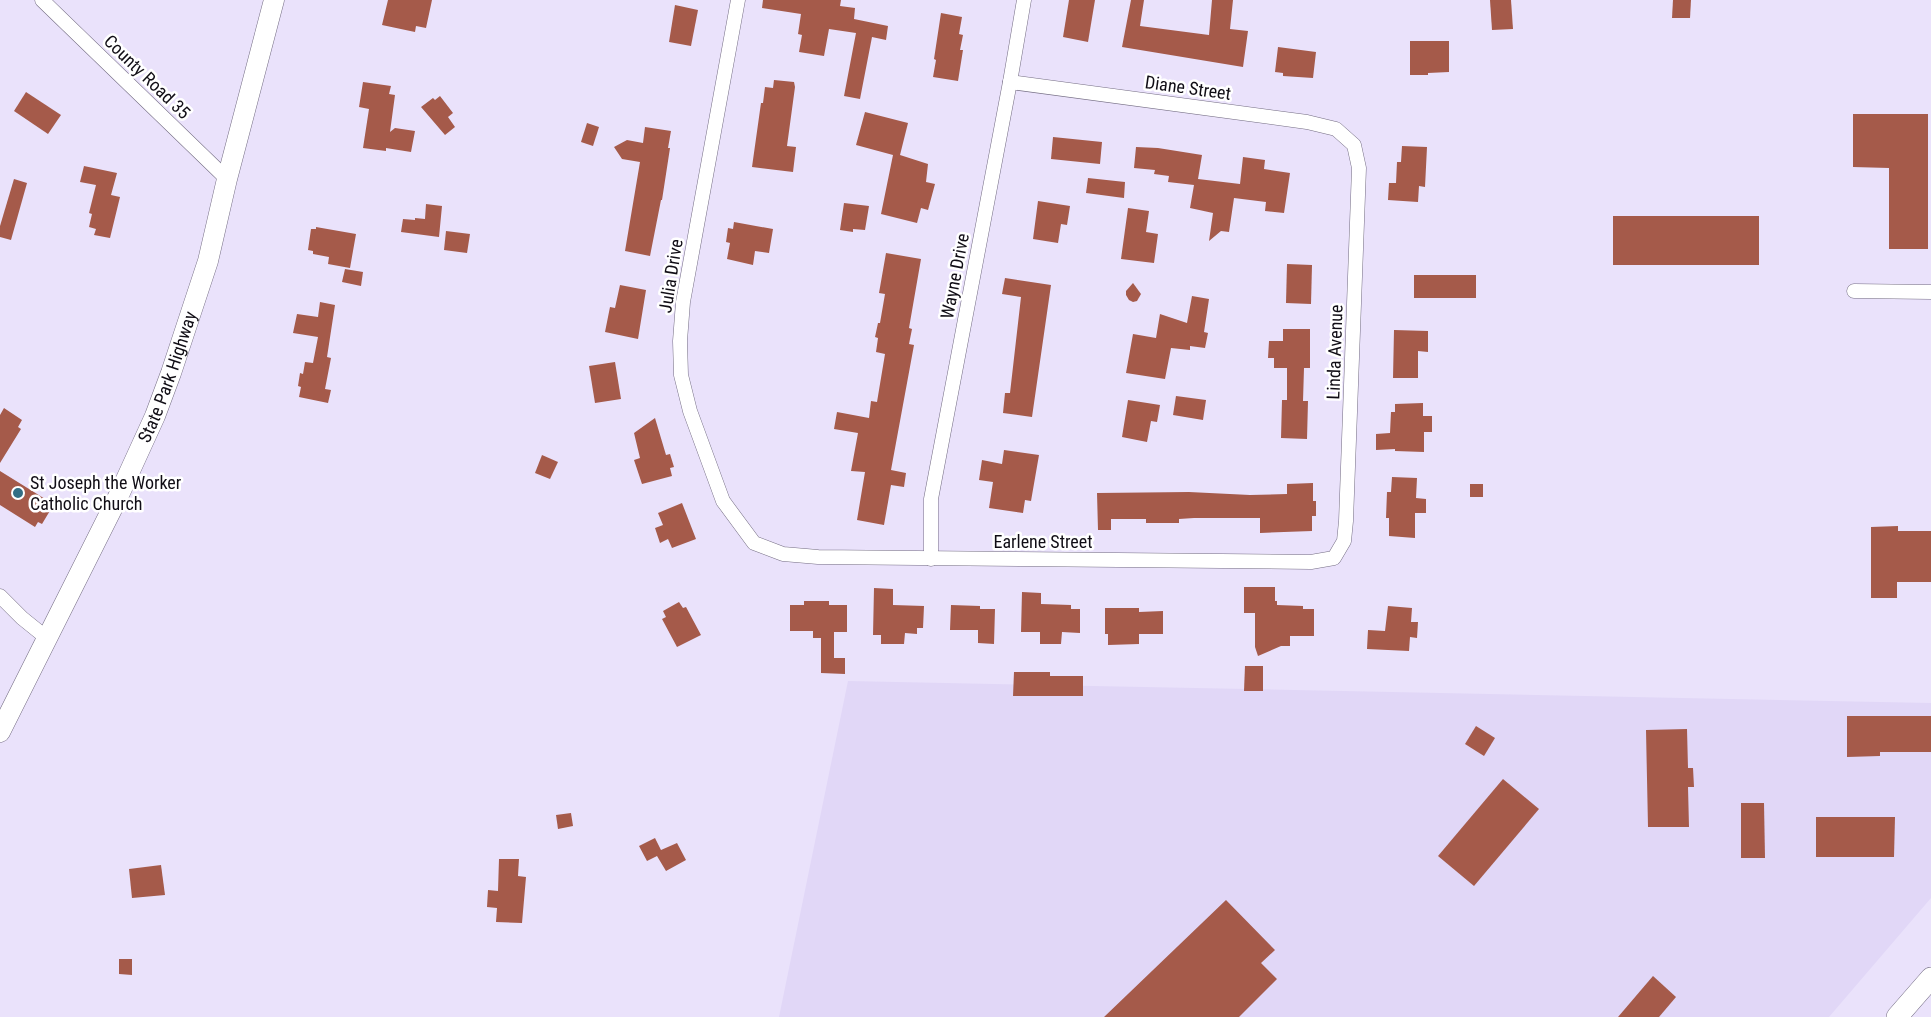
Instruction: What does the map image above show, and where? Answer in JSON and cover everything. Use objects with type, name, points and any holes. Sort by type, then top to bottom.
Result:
[{"type":"main road","name":"State Park Highway","points":[[0,732],[48,639],[155,416],[208,261],[274,0]]},
{"type":"main road","points":[[1897,1017],[1931,978]]},
{"type":"street","name":"County Road 35","points":[[42,0],[227,179]]},
{"type":"street","name":"Julia Drive","points":[[738,0],[684,302],[680,341],[681,375],[690,411],[723,501],[754,543]]},
{"type":"street","name":"Wayne Drive","points":[[931,559],[931,499],[1024,0]]},
{"type":"street","name":"Diane Street","points":[[1010,82],[1307,122],[1336,129],[1354,145]]},
{"type":"street","name":"Linda Avenue","points":[[1334,558],[1344,541],[1346,521],[1359,168],[1354,145]]},
{"type":"street","points":[[1854,291],[1931,292]]},
{"type":"street","name":"Earlene Street","points":[[754,543],[783,554],[806,556],[1311,562],[1334,558]]},
{"type":"street","points":[[0,596],[48,639]]},
{"type":"shaded area","points":[[848,681],[1931,703],[1931,898],[1829,1017],[779,1017]]},
{"type":"building","points":[[388,0],[432,0],[426,28],[416,26],[415,32],[382,25]]},
{"type":"building","points":[[763,0],[841,0],[840,6],[855,8],[854,19],[888,26],[886,40],[872,37],[860,99],[844,96],[856,33],[829,29],[824,56],[799,52],[802,35],[798,34],[801,14],[762,8]]},
{"type":"building","points":[[1069,0],[1095,0],[1088,42],[1063,37]]},
{"type":"building","points":[[1131,0],[1144,0],[1140,26],[1209,35],[1212,0],[1233,0],[1230,29],[1248,31],[1243,67],[1122,47]]},
{"type":"building","points":[[1490,0],[1511,0],[1513,29],[1492,30]]},
{"type":"building","points":[[1673,0],[1691,0],[1690,18],[1672,18]]},
{"type":"building","points":[[675,5],[698,10],[691,46],[669,42]]},
{"type":"building","points":[[941,13],[962,17],[959,34],[963,35],[960,50],[963,50],[958,81],[933,77]]},
{"type":"building","points":[[1410,41],[1449,41],[1449,72],[1410,75]]},
{"type":"building","points":[[1278,47],[1316,52],[1313,78],[1283,76],[1283,73],[1275,72]]},
{"type":"building","points":[[774,80],[794,82],[787,146],[796,147],[793,172],[752,167],[765,87],[773,88]]},
{"type":"building","points":[[363,82],[391,86],[389,94],[395,95],[390,132],[395,128],[415,131],[411,152],[386,148],[386,151],[363,148],[369,109],[359,107]]},
{"type":"building","points":[[26,92],[61,115],[48,134],[14,111]]},
{"type":"building","points":[[440,96],[453,113],[448,117],[455,127],[445,135],[421,107]]},
{"type":"building","points":[[865,112],[908,123],[900,155],[928,164],[926,182],[935,184],[928,210],[921,208],[917,223],[881,214],[893,155],[856,145]]},
{"type":"building","points":[[1853,114],[1928,114],[1928,249],[1889,249],[1889,168],[1853,167]]},
{"type":"building","points":[[587,123],[599,127],[593,146],[581,142]]},
{"type":"building","points":[[645,127],[671,131],[662,200],[650,256],[625,251],[640,162],[622,159],[614,147],[627,140],[643,143]]},
{"type":"building","points":[[1053,137],[1102,142],[1100,164],[1051,159]]},
{"type":"building","points":[[1402,146],[1427,147],[1425,187],[1419,186],[1418,202],[1388,200],[1389,183],[1396,183],[1397,162],[1401,162]]},
{"type":"building","points":[[1136,147],[1202,155],[1198,179],[1240,184],[1243,157],[1265,160],[1264,169],[1290,173],[1284,213],[1265,211],[1266,202],[1234,198],[1229,232],[1221,231],[1209,241],[1213,213],[1190,208],[1194,185],[1168,182],[1169,176],[1154,174],[1155,170],[1134,168]]},
{"type":"building","points":[[84,166],[117,173],[111,195],[120,197],[110,238],[94,235],[96,229],[89,227],[92,214],[89,213],[96,185],[80,182]]},
{"type":"building","points":[[1088,178],[1125,182],[1124,198],[1086,193]]},
{"type":"building","points":[[14,179],[27,183],[11,240],[0,237],[0,226]]},
{"type":"building","points":[[1038,201],[1070,206],[1067,225],[1061,224],[1058,243],[1033,239]]},
{"type":"building","points":[[844,203],[869,206],[865,230],[853,229],[853,232],[840,230]]},
{"type":"building","points":[[426,204],[442,206],[439,237],[401,232],[403,219],[425,219]]},
{"type":"building","points":[[1128,208],[1149,211],[1146,232],[1158,234],[1154,263],[1121,259]]},
{"type":"building","points":[[1613,216],[1759,216],[1759,265],[1613,265]]},
{"type":"building","points":[[734,222],[773,229],[769,253],[755,251],[753,265],[727,259],[730,243],[726,242],[728,228],[733,229]]},
{"type":"building","points":[[316,227],[356,234],[350,268],[328,264],[329,257],[313,254],[313,251],[308,250],[311,229],[316,229]]},
{"type":"building","points":[[446,231],[470,234],[467,253],[444,250]]},
{"type":"building","points":[[886,253],[921,259],[909,328],[912,329],[909,344],[914,345],[891,470],[906,473],[904,487],[891,485],[884,525],[857,520],[865,472],[851,471],[858,433],[834,429],[837,412],[869,418],[871,401],[877,402],[885,354],[876,352],[878,338],[875,337],[885,294],[879,293]]},
{"type":"building","points":[[1287,264],[1312,265],[1311,304],[1286,303]]},
{"type":"building","points":[[345,269],[363,272],[361,286],[342,282]]},
{"type":"building","points":[[1414,275],[1476,275],[1476,298],[1414,298]]},
{"type":"building","points":[[1005,278],[1051,285],[1032,417],[1003,413],[1005,393],[1010,393],[1021,297],[1002,294]]},
{"type":"building","points":[[1133,283],[1141,294],[1137,301],[1133,302],[1129,300],[1126,291]]},
{"type":"building","points":[[620,285],[646,290],[638,339],[605,332],[610,307],[615,308]]},
{"type":"building","points":[[1192,296],[1209,299],[1204,332],[1208,333],[1205,348],[1190,346],[1190,350],[1171,348],[1165,379],[1126,373],[1133,334],[1156,338],[1160,314],[1187,323]]},
{"type":"building","points":[[320,302],[335,305],[327,357],[331,358],[325,389],[331,390],[328,403],[299,397],[300,373],[303,374],[305,362],[313,363],[318,337],[293,333],[297,314],[318,317]]},
{"type":"building","points":[[1283,329],[1310,329],[1310,368],[1304,368],[1303,401],[1308,401],[1307,439],[1281,438],[1282,400],[1287,400],[1287,368],[1274,368],[1274,358],[1268,358],[1269,341],[1283,341]]},
{"type":"building","points":[[1394,330],[1428,331],[1428,352],[1418,351],[1418,378],[1393,378]]},
{"type":"building","points":[[615,362],[621,399],[595,403],[589,366]]},
{"type":"building","points":[[1176,396],[1206,400],[1203,420],[1173,415]]},
{"type":"building","points":[[1128,400],[1160,405],[1157,422],[1151,421],[1147,442],[1122,437]]},
{"type":"building","points":[[1423,403],[1423,416],[1432,416],[1432,432],[1424,432],[1424,452],[1376,450],[1376,434],[1390,433],[1391,412],[1395,412],[1395,404]]},
{"type":"building","points":[[4,408],[22,420],[18,427],[21,429],[0,463],[0,415]]},
{"type":"building","points":[[655,418],[666,455],[670,454],[674,467],[670,468],[672,476],[642,484],[634,460],[640,458],[634,433]]},
{"type":"building","points":[[1004,450],[1039,455],[1031,501],[1025,500],[1023,513],[989,508],[993,482],[979,480],[982,460],[1002,464]]},
{"type":"building","points":[[542,455],[558,462],[550,479],[535,473]]},
{"type":"building","name":"St Joseph the Worker Catholic Church","points":[[0,471],[50,502],[47,507],[51,509],[42,524],[38,522],[35,527],[0,505]]},
{"type":"building","points":[[1392,477],[1417,478],[1416,498],[1426,499],[1426,513],[1415,513],[1415,538],[1389,536],[1389,518],[1386,518],[1387,492],[1391,492]]},
{"type":"building","points":[[1313,483],[1316,516],[1312,516],[1312,531],[1260,533],[1260,518],[1194,518],[1179,519],[1179,523],[1146,523],[1146,519],[1111,519],[1111,530],[1098,530],[1097,493],[1287,494],[1287,484]]},
{"type":"building","points":[[1470,484],[1483,484],[1483,497],[1470,497]]},
{"type":"building","points":[[682,503],[696,539],[672,548],[668,539],[660,543],[655,528],[663,525],[658,513]]},
{"type":"building","points":[[1898,526],[1898,531],[1931,531],[1931,582],[1897,582],[1897,598],[1871,598],[1871,527]]},
{"type":"building","points":[[1244,587],[1275,587],[1277,605],[1303,606],[1303,609],[1314,609],[1314,636],[1290,636],[1290,646],[1281,646],[1258,656],[1255,647],[1255,613],[1244,613]]},
{"type":"building","points":[[874,588],[893,589],[893,605],[924,606],[923,628],[917,628],[917,634],[905,633],[904,644],[881,644],[881,635],[873,635]]},
{"type":"building","points":[[1022,592],[1041,593],[1041,604],[1071,605],[1071,609],[1080,609],[1080,633],[1062,632],[1061,644],[1040,644],[1040,632],[1021,632]]},
{"type":"building","points":[[804,601],[829,601],[829,605],[847,605],[847,632],[834,632],[834,658],[845,658],[845,674],[821,673],[821,638],[813,638],[813,631],[790,631],[790,605],[804,605]]},
{"type":"building","points":[[679,602],[683,608],[686,607],[701,635],[677,647],[662,619],[666,617],[663,611]]},
{"type":"building","points":[[951,605],[995,609],[994,644],[978,643],[978,630],[950,630]]},
{"type":"building","points":[[1388,606],[1412,608],[1411,622],[1418,622],[1417,638],[1410,637],[1409,651],[1367,649],[1368,630],[1385,631]]},
{"type":"building","points":[[1105,608],[1139,608],[1139,612],[1163,611],[1163,634],[1139,634],[1139,644],[1108,645],[1108,634],[1105,634]]},
{"type":"building","points":[[1245,666],[1263,666],[1263,691],[1244,691]]},
{"type":"building","points":[[1014,672],[1050,672],[1050,676],[1083,676],[1083,696],[1013,696]]},
{"type":"building","points":[[1847,716],[1931,716],[1931,752],[1880,752],[1880,756],[1847,757]]},
{"type":"building","points":[[1476,726],[1495,738],[1484,756],[1465,744]]},
{"type":"building","points":[[1687,729],[1688,768],[1693,768],[1694,787],[1688,787],[1689,827],[1648,827],[1646,730]]},
{"type":"building","points":[[1503,779],[1539,809],[1474,886],[1438,856]]},
{"type":"building","points":[[1741,803],[1764,803],[1765,858],[1741,858]]},
{"type":"building","points":[[571,813],[573,826],[558,829],[556,815]]},
{"type":"building","points":[[1816,817],[1895,817],[1894,857],[1816,857]]},
{"type":"building","points":[[655,838],[661,850],[677,843],[686,860],[666,871],[657,856],[647,861],[639,846]]},
{"type":"building","points":[[499,859],[519,859],[518,876],[526,877],[522,923],[496,922],[497,908],[487,907],[488,890],[498,891]]},
{"type":"building","points":[[161,865],[165,895],[132,898],[129,869]]},
{"type":"building","points":[[1226,900],[1275,950],[1261,963],[1277,979],[1239,1017],[1104,1017]]},
{"type":"building","points":[[119,959],[132,959],[132,975],[119,974]]},
{"type":"building","points":[[1653,976],[1676,997],[1659,1017],[1618,1017]]},
{"type":"place","name":"St Joseph the Worker Catholic Church","points":[[18,493]]}]
